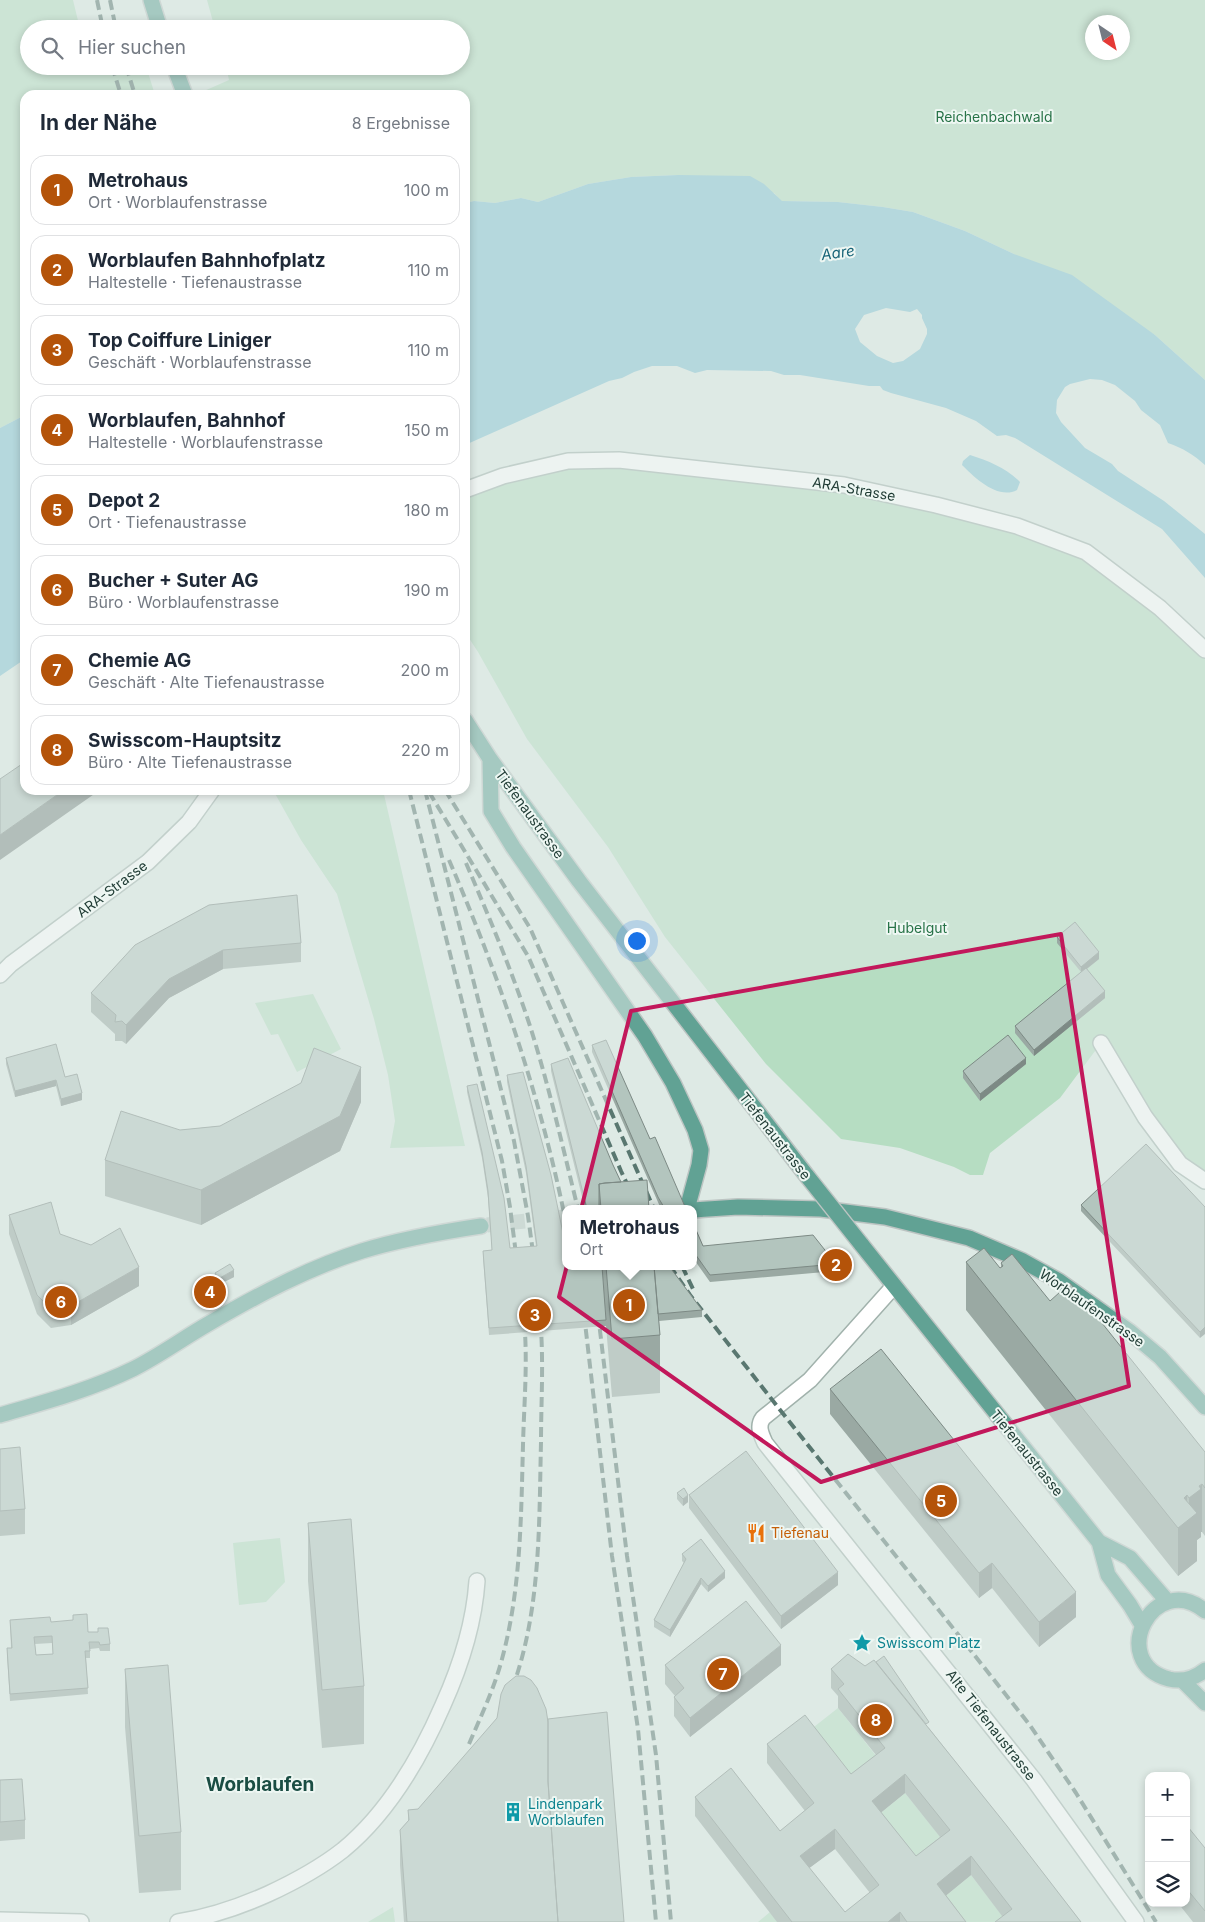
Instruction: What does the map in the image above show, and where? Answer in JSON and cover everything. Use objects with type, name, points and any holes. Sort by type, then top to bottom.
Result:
[{"type":"main road","points":[[151,0],[157,20]]},
{"type":"main road","points":[[177,75],[183,90]]},
{"type":"main road","name":"Tiefenaustrasse","points":[[470,728],[490,759],[579,880],[807,1176],[1099,1542],[1108,1575],[1142,1625]]},
{"type":"main road","points":[[490,759],[491,811],[513,847],[645,1036],[674,1083],[695,1130],[701,1150],[700,1165],[688,1205]]},
{"type":"main road","name":"Worblaufenstrasse","points":[[697,1210],[738,1207],[821,1209],[885,1217],[969,1238],[1023,1261],[1059,1281],[1129,1331],[1160,1357],[1205,1408]]},
{"type":"main road","points":[[0,1415],[72,1394],[134,1369],[246,1304],[327,1264],[391,1243],[437,1232],[481,1226]]},
{"type":"main road","name":"Tiefenaustrasse","points":[[1099,1542],[1130,1558],[1168,1602]]},
{"type":"main road","points":[[1201,1605],[1181,1601],[1168,1602],[1152,1611],[1142,1625],[1139,1638],[1140,1651],[1148,1667],[1164,1678],[1182,1680],[1198,1675],[1205,1670]]},
{"type":"main road","points":[[1182,1680],[1205,1703]]},
{"type":"street","name":"ARA-Strasse","points":[[470,488],[503,476],[568,461],[619,460],[844,485],[936,505],[1017,526],[1086,552],[1160,608],[1205,650]]},
{"type":"street","name":"ARA-Strasse","points":[[0,975],[11,964],[148,862],[189,822],[208,795]]},
{"type":"street","points":[[1101,1043],[1145,1117],[1180,1164],[1205,1181]]},
{"type":"street","name":"Alte Tiefenaustrasse","points":[[894,1286],[810,1380],[762,1418],[761,1434],[765,1443],[1034,1780],[1136,1922]]},
{"type":"street","points":[[178,1922],[218,1913],[282,1888],[328,1861],[367,1827],[412,1766],[437,1720],[453,1682],[469,1634],[476,1601],[477,1581]]},
{"type":"street","points":[[0,1920],[81,1922]]},
{"type":"highlighted area","points":[[1061,934],[1129,1386],[821,1482],[559,1297],[631,1011]]},
{"type":"green space","points":[[0,0],[73,0],[78,20],[20,20],[20,75],[149,75],[153,90],[20,90],[20,418],[0,428]]},
{"type":"green space","name":"Reichenbachwald","points":[[207,0],[1205,0],[1205,380],[1155,335],[1014,254],[965,231],[913,212],[838,202],[781,201],[774,193],[678,175],[631,177],[588,184],[538,202],[521,198],[495,203],[470,202],[470,90],[206,90],[229,80],[228,75],[470,75],[470,20],[213,20]]},
{"type":"green space","name":"Hubelgut","points":[[568,461],[844,485],[1086,552],[1205,650],[1205,1181],[1180,1164],[1101,1043],[1060,1098],[990,1153],[983,1175],[970,1175],[954,1167],[900,1148],[841,1139],[766,1064],[665,937],[608,847],[527,739],[470,640],[470,489]]},
{"type":"green space","points":[[276,795],[384,795],[465,1146],[390,1148],[395,1121],[388,1075],[374,1019],[337,894],[301,840]]},
{"type":"green space","points":[[313,994],[341,1049],[297,1072],[278,1034],[271,1035],[255,1003]]},
{"type":"green space","points":[[280,1538],[285,1582],[266,1602],[239,1605],[233,1543]]},
{"type":"green space","points":[[838,1708],[885,1767],[851,1793],[805,1734]]},
{"type":"green space","points":[[905,1793],[950,1849],[916,1875],[872,1820]]},
{"type":"green space","points":[[971,1875],[1007,1922],[952,1922],[937,1903]]},
{"type":"green space","points":[[393,1907],[395,1922],[368,1922]]},
{"type":"green space","points":[[770,1912],[778,1922],[758,1922]]},
{"type":"water","name":"Aare","points":[[678,175],[750,176],[764,184],[782,201],[838,202],[913,212],[965,231],[1014,254],[1072,275],[1155,335],[1205,380],[1205,465],[1188,452],[1168,443],[1160,425],[1141,410],[1135,401],[1115,385],[1102,380],[1090,379],[1065,387],[1057,400],[1056,413],[1061,422],[1085,448],[1112,464],[1118,471],[1164,501],[1205,534],[1205,578],[1162,529],[1015,438],[1006,435],[997,436],[976,421],[946,408],[891,393],[883,390],[880,386],[800,375],[784,375],[771,371],[707,370],[695,373],[677,366],[652,366],[609,381],[470,443],[470,202],[495,203],[521,198],[538,202],[588,184],[631,177]],"holes":[[[886,308],[910,312],[917,309],[922,315],[927,334],[920,349],[903,361],[893,363],[877,356],[860,342],[855,329],[864,315]]]},
{"type":"water","points":[[20,418],[20,662],[0,676],[0,428]]},
{"type":"water","points":[[970,455],[990,462],[1009,473],[1020,482],[1017,490],[1002,492],[995,490],[973,476],[962,465],[963,461]]},
{"type":"building","points":[[20,765],[20,795],[57,795],[0,835],[0,779]]},
{"type":"building","points":[[297,895],[301,943],[223,950],[169,979],[126,1025],[122,1021],[115,1022],[116,1015],[91,993],[135,945],[209,905]]},
{"type":"building","points":[[1075,922],[1099,952],[1081,967],[1057,937]]},
{"type":"building","points":[[1086,968],[1105,991],[1034,1050],[1015,1026]]},
{"type":"building","points":[[1008,1035],[1026,1058],[980,1094],[963,1071]]},
{"type":"building","points":[[606,1040],[650,1139],[655,1137],[684,1205],[663,1205],[658,1197],[592,1045]]},
{"type":"building","points":[[56,1044],[65,1077],[77,1074],[82,1093],[61,1099],[56,1080],[15,1091],[6,1058]]},
{"type":"building","points":[[314,1048],[361,1067],[340,1116],[201,1190],[105,1160],[121,1111],[180,1130],[220,1126],[301,1083]]},
{"type":"building","points":[[568,1058],[621,1182],[599,1184],[599,1205],[586,1205],[551,1064]]},
{"type":"building","points":[[523,1072],[551,1175],[562,1228],[562,1270],[602,1270],[606,1320],[489,1328],[483,1251],[492,1250],[488,1191],[482,1152],[467,1086],[477,1084],[504,1198],[510,1248],[537,1246],[526,1166],[507,1075]]},
{"type":"building","points":[[1146,1144],[1205,1207],[1205,1327],[1200,1332],[1081,1205]]},
{"type":"building","points":[[647,1180],[649,1205],[601,1205],[599,1184]]},
{"type":"building","points":[[51,1202],[60,1234],[91,1245],[120,1228],[139,1267],[71,1306],[51,1309],[37,1295],[9,1215]]},
{"type":"building","points":[[697,1232],[703,1246],[813,1235],[836,1264],[710,1275],[697,1257]]},
{"type":"building","points":[[984,1248],[1000,1268],[1003,1266],[1001,1263],[1012,1254],[1050,1301],[1070,1283],[1205,1452],[1205,1488],[1202,1484],[1199,1486],[1201,1489],[1189,1498],[1187,1495],[1184,1498],[1197,1513],[1178,1528],[966,1262]]},
{"type":"building","points":[[230,1264],[234,1270],[218,1279],[215,1273]]},
{"type":"building","points":[[606,1270],[654,1270],[660,1335],[612,1339]]},
{"type":"building","points":[[654,1270],[672,1270],[702,1310],[658,1314]]},
{"type":"building","points":[[881,1349],[1076,1592],[1039,1622],[992,1563],[979,1573],[830,1389]]},
{"type":"building","points":[[20,1447],[25,1509],[0,1511],[0,1449]]},
{"type":"building","points":[[746,1451],[838,1572],[781,1616],[689,1495]]},
{"type":"building","points":[[684,1488],[688,1495],[683,1499],[677,1493]]},
{"type":"building","points":[[351,1519],[364,1686],[322,1690],[308,1523]]},
{"type":"building","points":[[701,1539],[725,1571],[708,1586],[701,1578],[670,1630],[654,1620],[686,1559],[682,1554]]},
{"type":"building","points":[[746,1601],[781,1645],[690,1718],[674,1697],[684,1688],[665,1665]]},
{"type":"building","points":[[87,1614],[88,1632],[98,1632],[98,1628],[108,1628],[110,1644],[100,1645],[99,1642],[89,1642],[90,1651],[85,1651],[88,1688],[10,1694],[7,1648],[12,1648],[10,1620],[50,1617],[51,1622],[73,1620],[73,1615]],"holes":[[[52,1636],[53,1654],[36,1655],[34,1637]]]},
{"type":"building","points":[[848,1654],[865,1666],[874,1660],[1081,1922],[995,1922],[1012,1909],[971,1856],[937,1884],[966,1922],[907,1922],[900,1912],[888,1922],[792,1922],[695,1797],[731,1768],[780,1831],[814,1803],[767,1744],[805,1715],[851,1774],[885,1748],[838,1689],[844,1684],[831,1669]],"holes":[[[905,1774],[950,1830],[916,1856],[872,1801]],[[835,1829],[879,1885],[845,1912],[800,1856]]]},
{"type":"building","points":[[884,1656],[929,1722],[926,1724],[876,1662]]},
{"type":"building","points":[[168,1665],[181,1832],[139,1836],[125,1669]]},
{"type":"building","name":"Lindenpark Worblaufen","points":[[516,1676],[524,1676],[531,1680],[537,1688],[546,1709],[548,1722],[548,1781],[558,1922],[407,1922],[400,1830],[409,1820],[408,1810],[418,1809],[497,1718],[501,1694],[505,1685]]},
{"type":"building","points":[[607,1712],[624,1922],[558,1922],[548,1782],[548,1719]]},
{"type":"building","points":[[22,1779],[25,1820],[0,1822],[0,1780]]},
{"type":"building","points":[[1190,1829],[1205,1848],[1205,1911],[1190,1893]]},
{"type":"tunnel","points":[[487,1225],[562,1217]]},
{"type":"railway","points":[[97,0],[101,20]]},
{"type":"railway","points":[[110,0],[114,20]]},
{"type":"railway","points":[[115,75],[119,90]]},
{"type":"railway","points":[[129,75],[133,90]]},
{"type":"railway","points":[[410,795],[502,1161],[517,1262]]},
{"type":"railway","points":[[426,795],[514,1141],[534,1260]]},
{"type":"railway","points":[[431,795],[528,956],[637,1205]]},
{"type":"railway","points":[[448,795],[530,928],[652,1205]]},
{"type":"railway","points":[[449,860],[485,948],[516,1036],[543,1126],[562,1205]]},
{"type":"railway","points":[[466,863],[508,964],[530,1026],[550,1094],[577,1205]]},
{"type":"railway","points":[[673,1270],[690,1295],[777,1406],[1029,1724],[1076,1793],[1156,1922]]},
{"type":"railway","points":[[684,1270],[695,1293]]},
{"type":"railway","points":[[584,1314],[612,1556],[638,1729],[656,1922]]},
{"type":"railway","points":[[598,1314],[627,1556],[656,1755],[671,1922]]},
{"type":"railway","points":[[512,1689],[528,1629],[537,1567],[542,1380],[540,1317]]},
{"type":"railway","points":[[469,1744],[499,1670],[513,1606],[519,1553],[522,1499],[526,1366],[524,1320]]},
{"type":"place","name":"Worblaufen Bahnhofplatz","points":[[836,1265]]},
{"type":"place","name":"Worblaufen, Bahnhof","points":[[210,1292]]},
{"type":"place","name":"Bucher + Suter AG","points":[[61,1302]]},
{"type":"place","name":"Metrohaus","points":[[629,1305]]},
{"type":"place","name":"Top Coiffure Liniger","points":[[535,1315]]},
{"type":"place","name":"Depot 2","points":[[941,1501]]},
{"type":"place","name":"Tiefenau","points":[[756,1533]]},
{"type":"place","name":"Swisscom Platz","points":[[862,1643]]},
{"type":"place","name":"Chemie AG","points":[[723,1674]]},
{"type":"place","name":"Swisscom-Hauptsitz","points":[[876,1720]]},
{"type":"place","name":"Lindenpark Worblaufen","points":[[513,1812]]},
{"type":"district","name":"Worblaufen","points":[[260,1784]]}]
